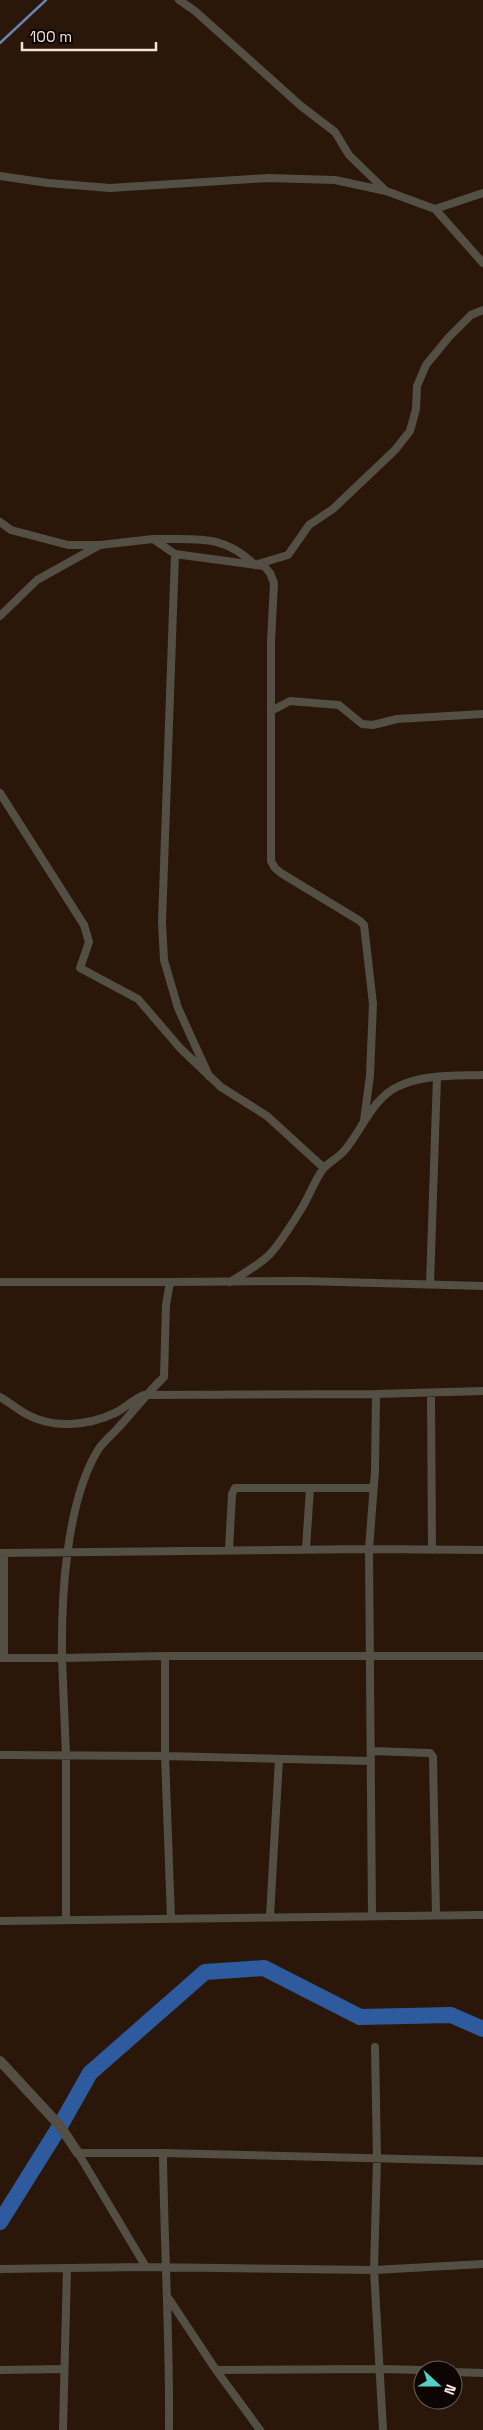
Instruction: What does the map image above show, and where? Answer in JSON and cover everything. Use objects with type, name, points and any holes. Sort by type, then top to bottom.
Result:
[{"type":"street","points":[[178,0],[196,11],[301,106],[335,132],[349,156],[386,191]]},
{"type":"street","points":[[0,176],[48,183],[110,188],[268,178],[335,180],[386,191],[435,209],[483,263]]},
{"type":"street","points":[[435,209],[483,193]]},
{"type":"street","points":[[255,565],[288,555],[309,525],[333,509],[395,450],[410,432],[416,409],[417,386],[426,365],[471,315],[483,310]]},
{"type":"street","points":[[0,522],[10,530],[68,545],[100,545],[153,539],[214,540],[241,551],[255,565]]},
{"type":"street","points":[[153,539],[175,554],[264,566],[270,573],[274,583],[271,711],[272,861],[275,868],[281,873],[360,920],[367,933],[373,1004],[370,1076],[364,1121]]},
{"type":"street","points":[[0,616],[37,580],[100,545]]},
{"type":"street","points":[[175,554],[162,922],[164,960],[178,1008],[210,1076]]},
{"type":"street","points":[[271,711],[290,702],[339,705],[362,724],[373,725],[397,719],[483,714]]},
{"type":"street","points":[[0,793],[84,926],[89,942],[80,968],[138,999],[180,1048],[232,1096],[267,1116],[324,1168]]},
{"type":"street","points":[[230,1282],[271,1253],[303,1206],[324,1168],[343,1152],[364,1121],[396,1088],[452,1074],[483,1075]]},
{"type":"street","points":[[430,1284],[436,1077]]},
{"type":"street","points":[[0,1282],[304,1281],[483,1286]]},
{"type":"street","points":[[66,1920],[66,1754],[62,1658],[67,1553],[78,1499],[98,1449],[135,1409],[144,1395],[164,1377],[166,1305],[170,1282]]},
{"type":"street","points":[[0,1397],[25,1414],[59,1425],[94,1420],[116,1413],[134,1399],[144,1395],[376,1394],[483,1391]]},
{"type":"street","points":[[431,1393],[432,1550]]},
{"type":"street","points":[[372,1915],[369,1549],[374,1488],[376,1394]]},
{"type":"street","points":[[229,1550],[232,1494],[235,1488],[374,1488]]},
{"type":"street","points":[[306,1549],[310,1488]]},
{"type":"street","points":[[483,1550],[306,1549],[2,1553],[2,1658],[483,1656]]},
{"type":"street","points":[[165,1656],[165,1756],[170,1918]]},
{"type":"street","points":[[371,1751],[430,1753],[433,1757],[436,1915]]},
{"type":"street","points":[[0,1755],[66,1754],[371,1761]]},
{"type":"street","points":[[270,1916],[278,1759]]},
{"type":"street","points":[[0,1921],[270,1916],[483,1915]]},
{"type":"street","points":[[375,2047],[377,2159],[374,2270],[383,2430]]},
{"type":"street","points":[[0,2061],[5,2071],[60,2126],[146,2267]]},
{"type":"street","points":[[163,2153],[168,2298],[169,2430]]},
{"type":"street","points":[[78,2154],[163,2153],[483,2162]]},
{"type":"street","points":[[0,2269],[146,2267],[166,2269],[374,2270],[483,2264]]},
{"type":"street","points":[[62,2430],[67,2268]]},
{"type":"street","points":[[168,2298],[216,2370],[260,2430]]},
{"type":"street","points":[[0,2370],[64,2369]]},
{"type":"street","points":[[216,2370],[413,2370]]},
{"type":"street","points":[[463,2372],[483,2373]]},
{"type":"waterway","points":[[0,43],[46,0]]},
{"type":"waterway","points":[[0,2222],[60,2126],[90,2073],[205,1972],[264,1968],[360,2017],[451,2015],[483,2029]]}]
